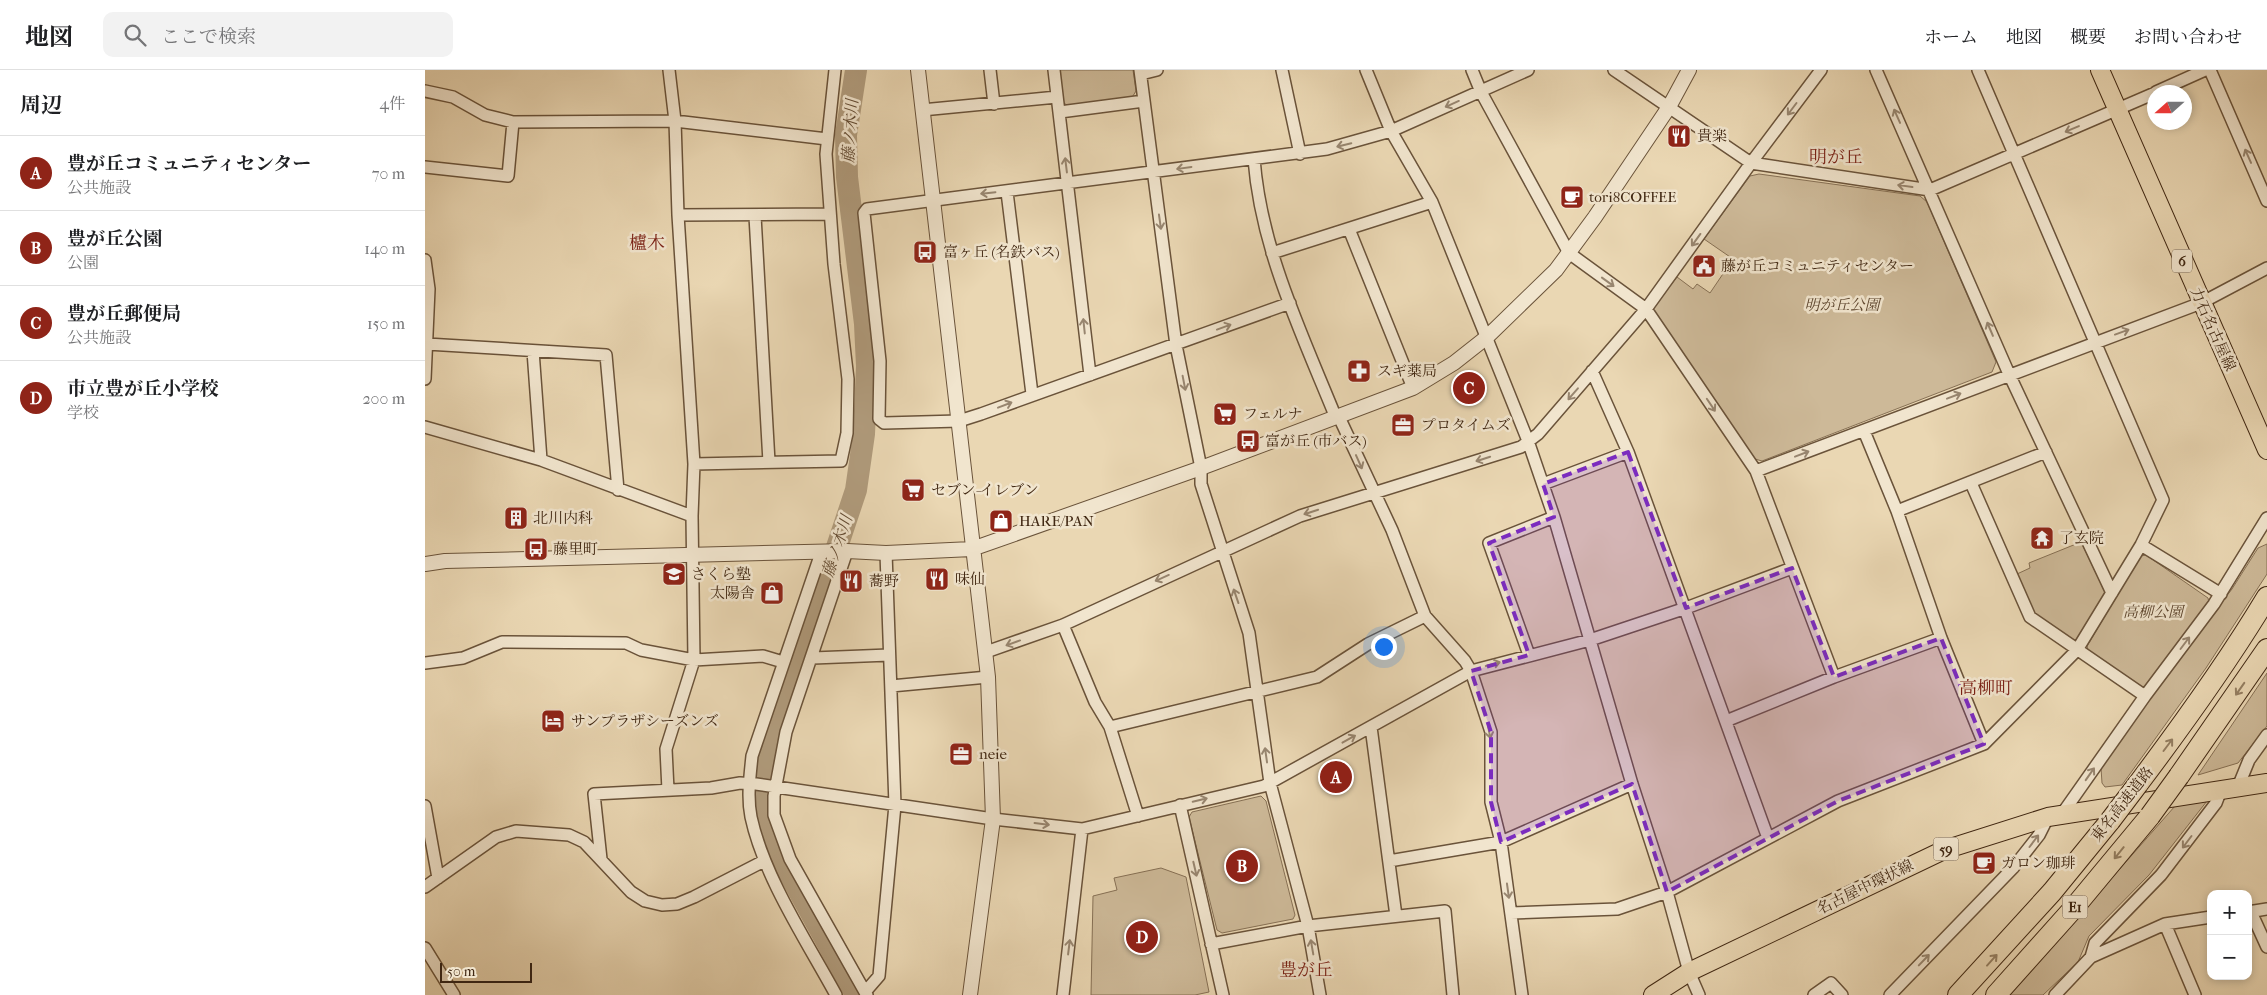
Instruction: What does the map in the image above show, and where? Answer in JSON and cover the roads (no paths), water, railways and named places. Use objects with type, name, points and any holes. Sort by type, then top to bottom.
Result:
[{"type":"highway","name":"東名高速道路","points":[[1958,995],[2052,892],[2110,821],[2191,714],[2237,646],[2267,597]]},
{"type":"highway","name":"東名高速道路","points":[[1996,995],[2072,910],[2150,816],[2267,649]]},
{"type":"main road","name":"力石名古屋線","points":[[2100,70],[2267,450]]},
{"type":"main road","name":"名古屋中環状線","points":[[1653,995],[1689,972],[1944,850],[2055,816],[2267,783]]},
{"type":"street","points":[[668,790],[666,749],[694,660],[692,516],[694,464],[677,216],[675,121],[669,70]]},
{"type":"street","points":[[694,464],[841,462],[847,433],[848,379],[830,214],[827,139],[833,70]]},
{"type":"street","points":[[918,70],[931,201],[959,420],[988,677],[993,819],[970,995]]},
{"type":"street","points":[[990,70],[994,104]]},
{"type":"street","points":[[1054,70],[1090,375]]},
{"type":"street","points":[[1157,70],[1140,72],[1176,345],[1201,468],[1201,484],[1221,551],[1249,633],[1270,783],[1308,926],[1321,995]]},
{"type":"street","points":[[1282,70],[1300,154]]},
{"type":"street","points":[[1366,70],[1391,131],[1432,202],[1528,441],[1554,517],[1632,784],[1667,892],[1689,972],[1699,995]]},
{"type":"street","points":[[1472,70],[1481,92],[1569,253],[1646,309],[1756,471],[1834,677]]},
{"type":"street","points":[[1290,303],[1176,345],[1032,394],[981,414],[959,420],[884,423],[879,419],[880,361],[864,213],[867,209],[1300,154],[1357,142],[1391,131],[1528,70]]},
{"type":"street","points":[[1614,70],[1751,163],[1930,190],[2147,97]]},
{"type":"street","points":[[425,564],[445,561],[847,551],[886,553],[972,548],[1337,418],[1413,388],[1453,363],[1487,337],[1541,286],[1569,253],[1595,217],[1669,107],[1689,70]]},
{"type":"street","points":[[985,652],[1063,625],[1300,516],[1521,447],[1538,434],[1646,309],[1751,163],[1821,70]]},
{"type":"street","points":[[1876,70],[2009,374],[2112,593]]},
{"type":"street","points":[[1511,913],[1617,909],[1667,892],[1838,800],[1984,744],[2077,650],[2141,545],[2163,500],[1978,70]]},
{"type":"street","points":[[2172,85],[2205,70]]},
{"type":"street","points":[[2210,70],[2267,201]]},
{"type":"street","points":[[425,91],[453,96],[485,115],[513,122],[675,121],[827,139]]},
{"type":"street","points":[[922,110],[1057,97]]},
{"type":"street","points":[[1060,112],[1144,101]]},
{"type":"street","points":[[425,167],[508,176],[513,122]]},
{"type":"street","points":[[1254,159],[1261,213],[1272,253],[1290,303],[1337,418],[1392,530],[1425,616],[1471,670],[1491,732],[1491,802],[1501,842],[1511,913],[1518,994]]},
{"type":"street","points":[[1007,192],[1032,394]]},
{"type":"street","points":[[1272,253],[1432,202]]},
{"type":"street","points":[[677,216],[830,214]]},
{"type":"street","points":[[755,216],[769,462]]},
{"type":"street","points":[[1349,230],[1413,388]]},
{"type":"street","points":[[425,260],[429,289],[425,380]]},
{"type":"street","points":[[1756,471],[2201,302],[2267,268]]},
{"type":"street","points":[[427,344],[606,355],[617,490]]},
{"type":"street","points":[[533,351],[541,460]]},
{"type":"street","points":[[1592,371],[1628,452],[1768,838]]},
{"type":"street","points":[[425,427],[541,460],[617,490],[692,516]]},
{"type":"street","points":[[1864,430],[1897,510],[1941,638],[1984,744]]},
{"type":"street","points":[[1543,484],[1628,452]]},
{"type":"street","points":[[1897,510],[1971,483],[2046,452]]},
{"type":"street","points":[[1971,483],[2030,617],[2145,696]]},
{"type":"street","points":[[1529,655],[1489,543],[1554,517]]},
{"type":"street","points":[[1890,995],[2013,868],[2055,816],[2221,594],[2267,518]]},
{"type":"street","points":[[2141,545],[2221,594]]},
{"type":"street","points":[[847,551],[813,658],[786,732],[773,786],[774,815],[790,859],[866,994],[879,976],[895,805],[886,553]]},
{"type":"street","points":[[821,553],[752,756],[751,815],[764,861],[836,995]]},
{"type":"street","points":[[601,858],[594,794],[753,784],[993,819],[1082,829],[1137,816],[1270,783],[1471,670],[1590,640],[1686,608],[1792,568]]},
{"type":"street","points":[[1110,727],[1317,677],[1368,644],[1425,616]]},
{"type":"street","points":[[1063,625],[1095,702],[1110,727],[1137,816]]},
{"type":"street","points":[[1726,721],[1834,677],[1941,638]]},
{"type":"street","points":[[425,663],[463,658],[502,642],[626,643],[641,650],[694,660],[763,656],[783,662]]},
{"type":"street","points":[[813,658],[889,655]]},
{"type":"street","points":[[891,686],[988,677]]},
{"type":"street","points":[[1371,727],[1396,916]]},
{"type":"street","points":[[2091,957],[2095,943],[2161,875],[2216,803],[2229,789],[2267,735]]},
{"type":"street","points":[[1389,862],[1501,842],[1632,784]]},
{"type":"street","points":[[1180,805],[1223,995]]},
{"type":"street","points":[[425,806],[438,878]]},
{"type":"street","points":[[1063,995],[1082,829]]},
{"type":"street","points":[[425,887],[496,837],[516,831],[569,836],[584,842],[631,892],[645,901],[662,905],[677,904],[694,898],[764,861]]},
{"type":"street","points":[[425,878],[438,878]]},
{"type":"street","points":[[2252,912],[2267,909]]},
{"type":"street","points":[[1211,944],[1308,926],[1445,911],[1453,995]]},
{"type":"street","points":[[2252,916],[2267,947]]},
{"type":"street","points":[[2055,995],[2091,957],[2165,924],[2207,918]]},
{"type":"street","points":[[2165,924],[2195,995]]},
{"type":"street","points":[[425,948],[454,995]]},
{"type":"street","points":[[1814,995],[1831,983],[1842,995]]},
{"type":"waterway","name":"藤ノ木川","points":[[856,70],[846,135],[847,177],[865,324],[867,366],[864,434],[856,490],[772,742],[764,784],[767,820],[778,853],[856,995]]},
{"type":"place","name":"貴楽","points":[[1679,136]]},
{"type":"place","name":"tori8COFFEE","points":[[1572,197]]},
{"type":"place","name":"富ヶ丘 (名鉄バス)","points":[[925,252]]},
{"type":"place","name":"藤が丘コミュニティセンター","points":[[1704,266]]},
{"type":"place","name":"スギ薬局","points":[[1359,371]]},
{"type":"place","name":"豊が丘郵便局","points":[[1469,388]]},
{"type":"place","name":"フェルナ","points":[[1225,414]]},
{"type":"place","name":"プロタイムズ","points":[[1403,425]]},
{"type":"place","name":"富が丘 (市バス)","points":[[1248,441]]},
{"type":"place","name":"セブン-イレブン","points":[[913,490]]},
{"type":"place","name":"北川内科","points":[[516,518]]},
{"type":"place","name":"HARE/PAN","points":[[1001,521]]},
{"type":"place","name":"了玄院","points":[[2042,538]]},
{"type":"place","name":"藤里町","points":[[536,549]]},
{"type":"place","name":"さくら塾","points":[[674,574]]},
{"type":"place","name":"味仙","points":[[937,579]]},
{"type":"place","name":"蕎野","points":[[851,581]]},
{"type":"place","name":"太陽舎","points":[[772,593]]},
{"type":"place","name":"サンプラザシーズンズ","points":[[553,721]]},
{"type":"place","name":"neie","points":[[961,754]]},
{"type":"place","name":"豊が丘コミュニティセンター","points":[[1336,777]]},
{"type":"place","name":"ガロン珈琲","points":[[1984,863]]},
{"type":"place","name":"豊が丘公園","points":[[1242,866]]},
{"type":"place","name":"市立豊が丘小学校","points":[[1142,937]]},
{"type":"district","name":"明が丘","points":[[1836,157]]},
{"type":"district","name":"櫨木","points":[[647,243]]},
{"type":"district","name":"高柳町","points":[[1986,688]]},
{"type":"district","name":"豊が丘","points":[[1306,970]]},
{"type":"park label","name":"明が丘公園","points":[[1842,305]]},
{"type":"park label","name":"高柳公園","points":[[2153,612]]}]
